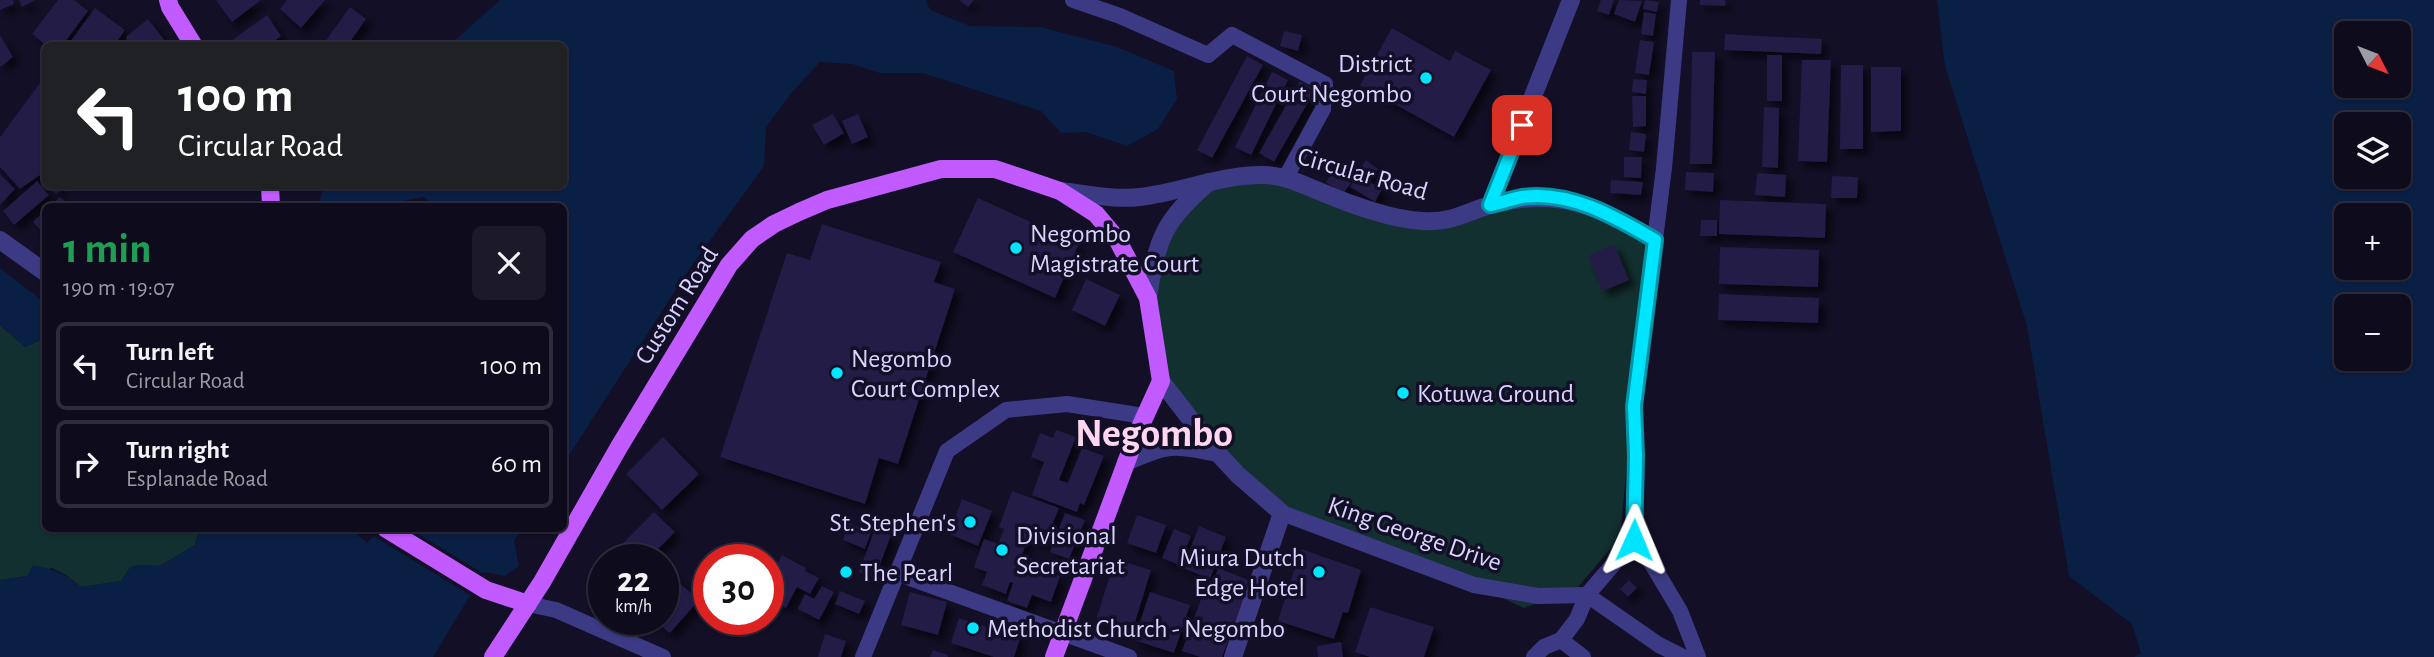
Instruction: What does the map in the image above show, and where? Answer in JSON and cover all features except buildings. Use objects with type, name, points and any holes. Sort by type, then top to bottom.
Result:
[{"type":"main road","points":[[168,0],[192,42]]},
{"type":"main road","name":"Custom Road","points":[[493,657],[528,604],[729,265],[752,239],[774,224],[827,200],[941,169],[995,169],[1060,191],[1096,214],[1117,239],[1148,298],[1161,381]]},
{"type":"main road","points":[[1054,657],[1126,462],[1161,381]]},
{"type":"main road","points":[[392,532],[486,590],[528,604]]},
{"type":"street","points":[[1073,0],[1120,16],[1208,55],[1232,35],[1325,84],[1324,109],[1286,177]]},
{"type":"street","points":[[1490,205],[1571,0]]},
{"type":"street","points":[[1534,657],[1544,647],[1561,640],[1577,619],[1587,595],[1634,540],[1634,406],[1655,240],[1679,0]]},
{"type":"street","name":"Circular Road","points":[[1060,191],[1121,199],[1143,197],[1212,180],[1252,176],[1286,177],[1328,195],[1421,221],[1456,219],[1490,205],[1524,197],[1557,198],[1602,211],[1655,240]]},
{"type":"street","points":[[1148,298],[1153,264],[1165,231],[1182,205],[1212,180]]},
{"type":"street","points":[[0,240],[42,271]]},
{"type":"street","points":[[1161,381],[1217,453],[1282,513],[1233,657]]},
{"type":"street","points":[[863,657],[947,451],[1006,410],[1067,404],[1144,416]]},
{"type":"street","points":[[1126,462],[1157,448],[1184,445],[1217,453]]},
{"type":"street","name":"King George Drive","points":[[1282,513],[1474,585],[1538,596],[1587,595]]},
{"type":"street","points":[[1634,540],[1649,559],[1680,611],[1698,657]]},
{"type":"street","points":[[899,574],[1129,657]]},
{"type":"street","points":[[1587,595],[1659,645],[1682,657]]},
{"type":"street","points":[[528,604],[556,610],[663,657]]},
{"type":"street","points":[[1561,640],[1583,657]]},
{"type":"green space","name":"Kotuwa Ground","points":[[1252,176],[1401,217],[1557,198],[1655,240],[1620,538],[1577,588],[1524,608],[1474,585],[1282,513],[1161,381],[1153,264],[1159,245],[1212,180]]},
{"type":"green space","points":[[0,325],[25,347],[42,339],[42,532],[198,532],[195,545],[160,566],[138,565],[130,568],[121,581],[81,587],[52,568],[27,576],[0,580]]},
{"type":"water","points":[[500,0],[926,0],[930,10],[970,26],[1040,27],[1117,47],[1174,71],[1177,99],[1158,129],[1127,146],[1086,132],[1061,133],[1041,111],[923,73],[880,73],[852,64],[820,62],[793,91],[766,127],[764,166],[688,271],[567,458],[567,203],[434,203],[423,197],[401,203],[319,203],[323,189],[567,189],[567,42],[453,42]]},
{"type":"water","points":[[1937,0],[2434,0],[2434,657],[2134,657],[2141,653],[2132,624],[2069,576],[2027,326],[1945,66]]},
{"type":"water","points":[[0,268],[42,301],[42,339],[25,347],[0,325]]},
{"type":"water","points":[[198,532],[354,532],[367,543],[377,532],[520,532],[514,540],[519,566],[505,576],[484,572],[433,657],[0,657],[0,580],[27,576],[33,565],[59,573],[81,587],[121,581],[130,568],[138,565],[160,566],[195,545]]},
{"type":"pier","points":[[415,532],[487,576],[473,597],[370,534]]},
{"type":"place","name":"District Court Negombo","points":[[1426,78]]},
{"type":"place","name":"Negombo Magistrate Court","points":[[1016,248]]},
{"type":"place","name":"Negombo Court Complex","points":[[837,373]]},
{"type":"place","name":"Kotuwa Ground","points":[[1403,393]]},
{"type":"place","name":"St. Stephen's","points":[[970,522]]},
{"type":"place","name":"Divisional Secretariat","points":[[1002,550]]},
{"type":"place","name":"The Pearl","points":[[846,572]]},
{"type":"place","name":"Miura Dutch Edge Hotel","points":[[1319,572]]},
{"type":"place","name":"Methodist Church - Negombo","points":[[973,628]]},
{"type":"district","name":"Negombo","points":[[1154,432]]},
{"type":"route","points":[[1522,125],[1490,205],[1524,197],[1557,198],[1602,211],[1655,240],[1634,406],[1634,540]]}]
